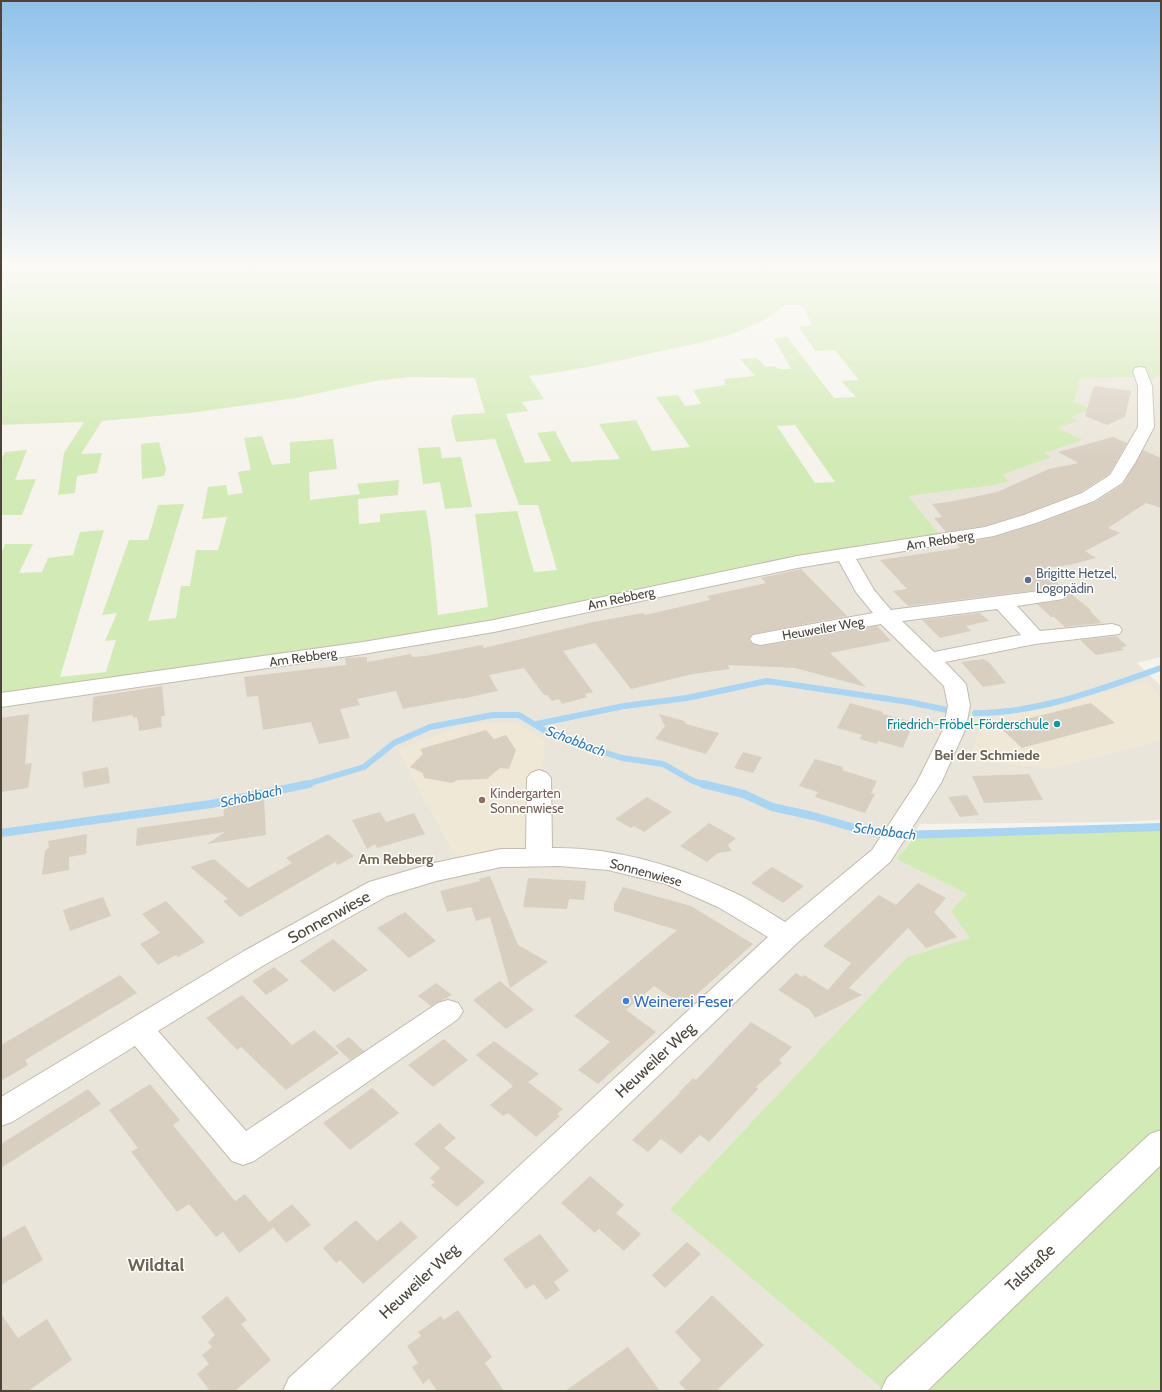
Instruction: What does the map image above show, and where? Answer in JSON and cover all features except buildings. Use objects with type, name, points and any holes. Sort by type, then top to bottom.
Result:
[{"type":"street","name":"Am Rebberg","points":[[1,700],[363,648],[494,626],[733,574],[844,554],[937,542],[988,532],[1030,519],[1088,497],[1116,479],[1128,463],[1146,427],[1145,386],[1140,372]]},
{"type":"street","name":"Heuweiler Weg","points":[[302,1391],[787,936],[881,856],[928,784],[954,730],[959,706],[955,684],[886,617],[866,592],[844,554]]},
{"type":"street","name":"Heuweiler Weg","points":[[760,639],[886,617],[1056,595]]},
{"type":"street","points":[[1003,603],[1015,614],[1035,638]]},
{"type":"street","points":[[930,659],[1035,638],[1112,630]]},
{"type":"street","points":[[539,778],[539,857]]},
{"type":"street","name":"Sonnenwiese","points":[[1,1113],[254,958],[378,889],[434,872],[501,858],[559,857],[608,862],[672,876],[727,900],[787,936]]},
{"type":"street","points":[[138,1030],[243,1151],[448,1011]]},
{"type":"street","name":"Talstraße","points":[[900,1391],[1161,1144]]},
{"type":"shaded area","points":[[1161,370],[1161,657],[1137,663],[1161,686],[1161,820],[1118,822],[920,824],[906,848],[896,859],[967,894],[971,938],[907,957],[670,1209],[885,1391],[1,1391],[1,694],[942,539],[907,496],[964,489],[1008,481],[1001,475],[1050,457],[1043,453],[1082,440],[1056,428],[1079,421],[1070,417],[1092,409],[1073,402],[1080,379],[1138,377]]},
{"type":"shaded area","points":[[1148,682],[1161,699],[1161,740],[1051,769],[967,760],[986,719]]},
{"type":"shaded area","name":"Kindergarten Sonnenwiese","points":[[467,723],[516,723],[545,740],[534,850],[455,856],[398,750]]},
{"type":"green space","points":[[1,329],[744,329],[726,336],[693,344],[595,365],[529,376],[544,399],[522,402],[528,411],[506,414],[525,463],[551,461],[537,433],[555,431],[571,462],[620,459],[599,424],[636,420],[652,451],[690,447],[656,397],[678,395],[685,406],[701,404],[693,390],[726,385],[724,379],[755,376],[740,359],[757,358],[766,367],[775,366],[779,369],[791,369],[774,338],[787,337],[834,398],[856,397],[841,381],[859,380],[835,350],[815,351],[800,329],[1161,329],[1161,375],[1155,377],[1145,386],[1138,377],[1080,379],[1074,402],[1093,409],[1071,417],[1079,421],[1057,428],[1083,440],[1044,453],[1051,457],[1002,475],[1009,481],[994,485],[908,496],[943,539],[615,600],[363,643],[1,694],[1,555],[5,544],[33,544],[19,573],[42,572],[48,558],[73,555],[80,532],[104,530],[60,677],[106,672],[116,640],[105,641],[117,613],[102,615],[129,540],[148,540],[158,505],[184,504],[148,621],[176,618],[181,586],[190,586],[196,550],[218,550],[227,517],[202,519],[208,487],[226,485],[228,495],[243,493],[238,472],[251,470],[244,438],[262,436],[272,465],[290,463],[290,442],[333,439],[337,469],[309,472],[310,500],[360,494],[357,484],[399,480],[398,495],[358,499],[359,524],[380,522],[380,514],[426,510],[431,542],[438,615],[488,607],[475,514],[517,511],[534,572],[557,570],[538,505],[519,505],[495,439],[456,442],[451,421],[453,415],[485,413],[475,378],[409,377],[375,381],[296,398],[190,413],[102,421],[81,454],[102,453],[97,473],[77,476],[75,493],[58,495],[64,453],[84,422],[1,425]],"holes":[[[795,425],[835,482],[815,483],[777,426]]]},
{"type":"green space","points":[[159,442],[166,469],[164,476],[142,479],[141,444]]},
{"type":"green space","points":[[440,447],[442,458],[461,457],[472,507],[445,509],[440,482],[423,484],[418,448]]},
{"type":"green space","points":[[27,450],[15,480],[36,479],[22,515],[1,515],[1,460],[5,452]]},
{"type":"green space","points":[[1161,827],[1161,1391],[885,1391],[670,1209],[907,957],[970,938],[951,911],[967,894],[896,859],[914,836]]},
{"type":"waterway","points":[[975,713],[999,712],[1047,704],[1093,691],[1161,668]]},
{"type":"waterway","points":[[537,724],[624,706],[687,698],[767,681],[909,702],[947,710]]},
{"type":"waterway","name":"Schobbach","points":[[304,785],[364,767],[394,743],[430,727],[493,715],[519,715],[552,735],[622,758],[663,764],[693,781],[706,785]]},
{"type":"waterway","name":"Schobbach","points":[[1,833],[211,804],[309,784]]},
{"type":"waterway","name":"Schobbach","points":[[706,785],[744,794],[772,807],[813,816],[869,832],[890,834]]},
{"type":"waterway","name":"Schobbach","points":[[901,835],[1161,827]]},
{"type":"place","name":"Brigitte Hetzel, Logopädin","points":[[1028,580]]},
{"type":"place","name":"Friedrich-Fröbel-Förderschule","points":[[1057,724]]},
{"type":"place","name":"Kindergarten Sonnenwiese","points":[[482,800]]},
{"type":"place","name":"Weinerei Feser","points":[[626,1001]]},
{"type":"district","name":"Bei der Schmiede","points":[[987,755]]},
{"type":"district","name":"Am Rebberg","points":[[396,859]]},
{"type":"district","name":"Wildtal","points":[[156,1265]]}]
